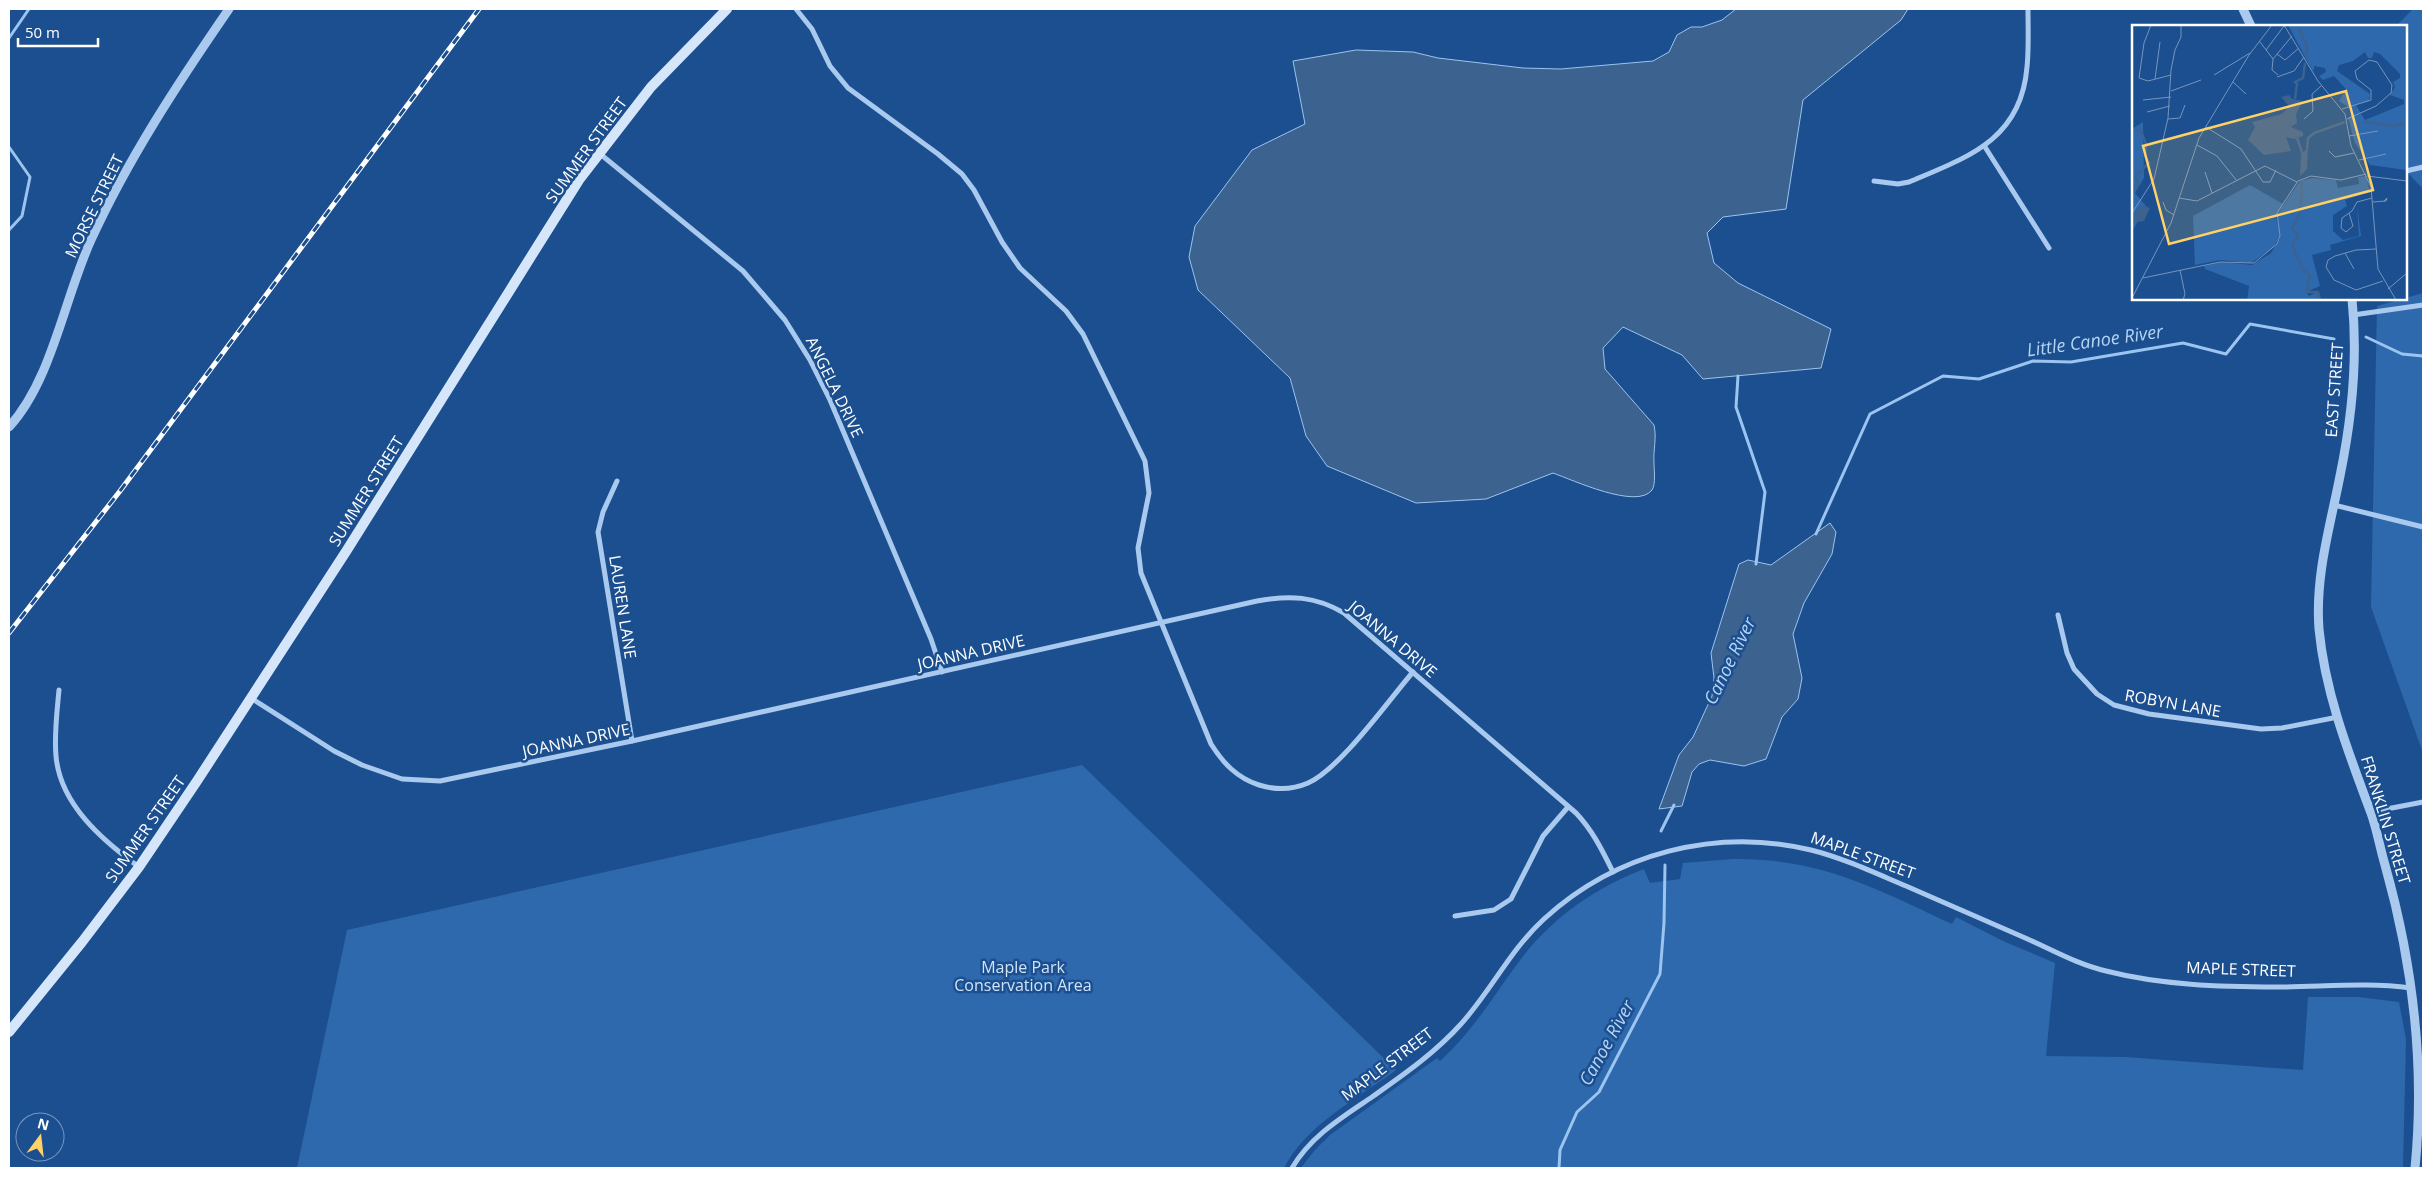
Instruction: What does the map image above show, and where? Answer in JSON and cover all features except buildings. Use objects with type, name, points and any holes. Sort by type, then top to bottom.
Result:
[{"type":"main road","name":"SUMMER STREET","points":[[9,1032],[138,867],[347,550],[579,180],[650,87],[727,9]]},
{"type":"street","name":"MORSE STREET","points":[[9,427],[27,403],[41,377],[80,267],[110,201],[178,84],[229,9]]},
{"type":"street","points":[[796,9],[812,29],[835,74],[848,88],[938,154],[962,174],[974,190],[1002,242],[1020,268],[1066,311],[1083,334],[1145,461],[1148,493],[1140,538],[1139,561],[1146,589],[1208,735],[1222,760],[1240,777],[1267,787],[1297,787],[1317,778],[1334,764],[1413,672]]},
{"type":"street","points":[[1874,181],[1889,184],[1906,184],[1985,147],[2007,126],[2019,104],[2027,69],[2028,9]]},
{"type":"street","points":[[2243,9],[2251,25]]},
{"type":"street","points":[[1985,147],[2049,248]]},
{"type":"street","name":"ANGELA DRIVE","points":[[599,153],[742,270],[772,303],[798,340],[830,400],[931,638],[942,672]]},
{"type":"street","points":[[2407,171],[2423,167]]},
{"type":"street","name":"EAST STREET","points":[[2338,484],[2348,428],[2353,383],[2352,300]]},
{"type":"street","points":[[2353,315],[2423,305]]},
{"type":"street","name":"LAUREN LANE","points":[[617,480],[603,512],[598,532],[632,741]]},
{"type":"street","name":"FRANKLIN STREET","points":[[2338,484],[2322,557],[2318,607],[2326,673],[2396,902],[2411,988],[2418,1069],[2415,1168]]},
{"type":"street","points":[[2333,505],[2423,527]]},
{"type":"street","name":"JOANNA DRIVE","points":[[251,698],[350,760],[389,775],[414,780],[454,779],[1280,597],[1307,598],[1322,602],[1344,613],[1568,806],[1589,827],[1613,872]]},
{"type":"street","name":"ROBYN LANE","points":[[2058,615],[2067,653],[2074,669],[2097,694],[2114,705],[2149,714],[2261,729],[2282,728],[2338,717]]},
{"type":"street","points":[[59,690],[55,725],[56,757],[59,772],[75,805],[86,821],[104,840],[138,867]]},
{"type":"street","points":[[2370,812],[2423,802]]},
{"type":"street","points":[[1455,916],[1494,910],[1511,899],[1543,836],[1568,806]]},
{"type":"street","name":"MAPLE STREET","points":[[1292,1168],[1302,1152],[1321,1132],[1412,1068],[1460,1025],[1516,948],[1542,920],[1573,895],[1613,872],[1643,858],[1702,844],[1743,841],[1787,845],[1814,851],[1877,874],[2081,964],[2111,972],[2156,981],[2225,986],[2279,987],[2373,984],[2411,988]]},
{"type":"street","points":[[2413,1006],[2423,1006]]},
{"type":"green space","points":[[2413,9],[2423,9],[2423,189],[2407,172],[2407,25],[2397,25]]},
{"type":"green space","points":[[2423,293],[2423,753],[2371,607],[2377,306],[2398,300],[2407,300],[2407,298]]},
{"type":"green space","name":"Maple Park Conservation Area","points":[[1082,765],[1396,1070],[1319,1125],[1294,1152],[1284,1168],[297,1168],[347,930]]},
{"type":"green space","points":[[1733,859],[1765,860],[1794,864],[1847,878],[1872,887],[1952,924],[1956,917],[2003,941],[2055,963],[2046,1056],[2125,1057],[2303,1070],[2308,997],[2358,997],[2399,1002],[2406,1039],[2403,1168],[1301,1168],[1330,1135],[1437,1058],[1440,1061],[1452,1050],[1482,1014],[1530,947],[1558,919],[1574,907],[1608,886],[1644,869],[1650,883],[1680,879],[1683,863]]},
{"type":"water","points":[[1736,9],[1908,9],[1901,20],[1803,100],[1786,209],[1723,217],[1707,233],[1714,263],[1738,283],[1831,329],[1821,368],[1703,379],[1682,355],[1623,327],[1603,348],[1605,369],[1654,425],[1654,484],[1652,490],[1644,495],[1633,497],[1604,492],[1553,473],[1486,499],[1416,503],[1327,466],[1306,436],[1290,378],[1198,290],[1189,257],[1195,226],[1252,150],[1305,124],[1293,61],[1356,50],[1413,52],[1438,58],[1523,68],[1561,69],[1653,61],[1669,52],[1677,35],[1691,27],[1702,27],[1722,20]]},
{"type":"water","points":[[1830,523],[1836,532],[1832,554],[1804,603],[1793,634],[1802,678],[1798,699],[1782,717],[1766,759],[1744,766],[1710,760],[1699,764],[1692,772],[1682,806],[1659,809],[1679,755],[1693,737],[1712,696],[1714,678],[1711,653],[1739,564],[1748,560],[1771,565]]},
{"type":"waterway","points":[[9,38],[29,9]]},
{"type":"waterway","points":[[9,147],[30,177],[22,216],[9,230]]},
{"type":"waterway","name":"Little Canoe River","points":[[1816,534],[1870,414],[1943,376],[1979,379],[2033,361],[2071,362],[2183,343],[2226,354],[2250,324],[2334,339]]},
{"type":"waterway","name":"Little Canoe River","points":[[2366,337],[2402,354],[2423,356]]},
{"type":"waterway","name":"Canoe River","points":[[1738,376],[1736,407],[1765,492],[1756,564]]},
{"type":"waterway","name":"Canoe River","points":[[1661,831],[1674,805]]},
{"type":"waterway","name":"Canoe River","points":[[1559,1168],[1560,1150],[1577,1112],[1599,1092],[1660,974],[1664,923],[1665,865]]},
{"type":"railway","points":[[9,633],[120,491],[479,9]]}]
